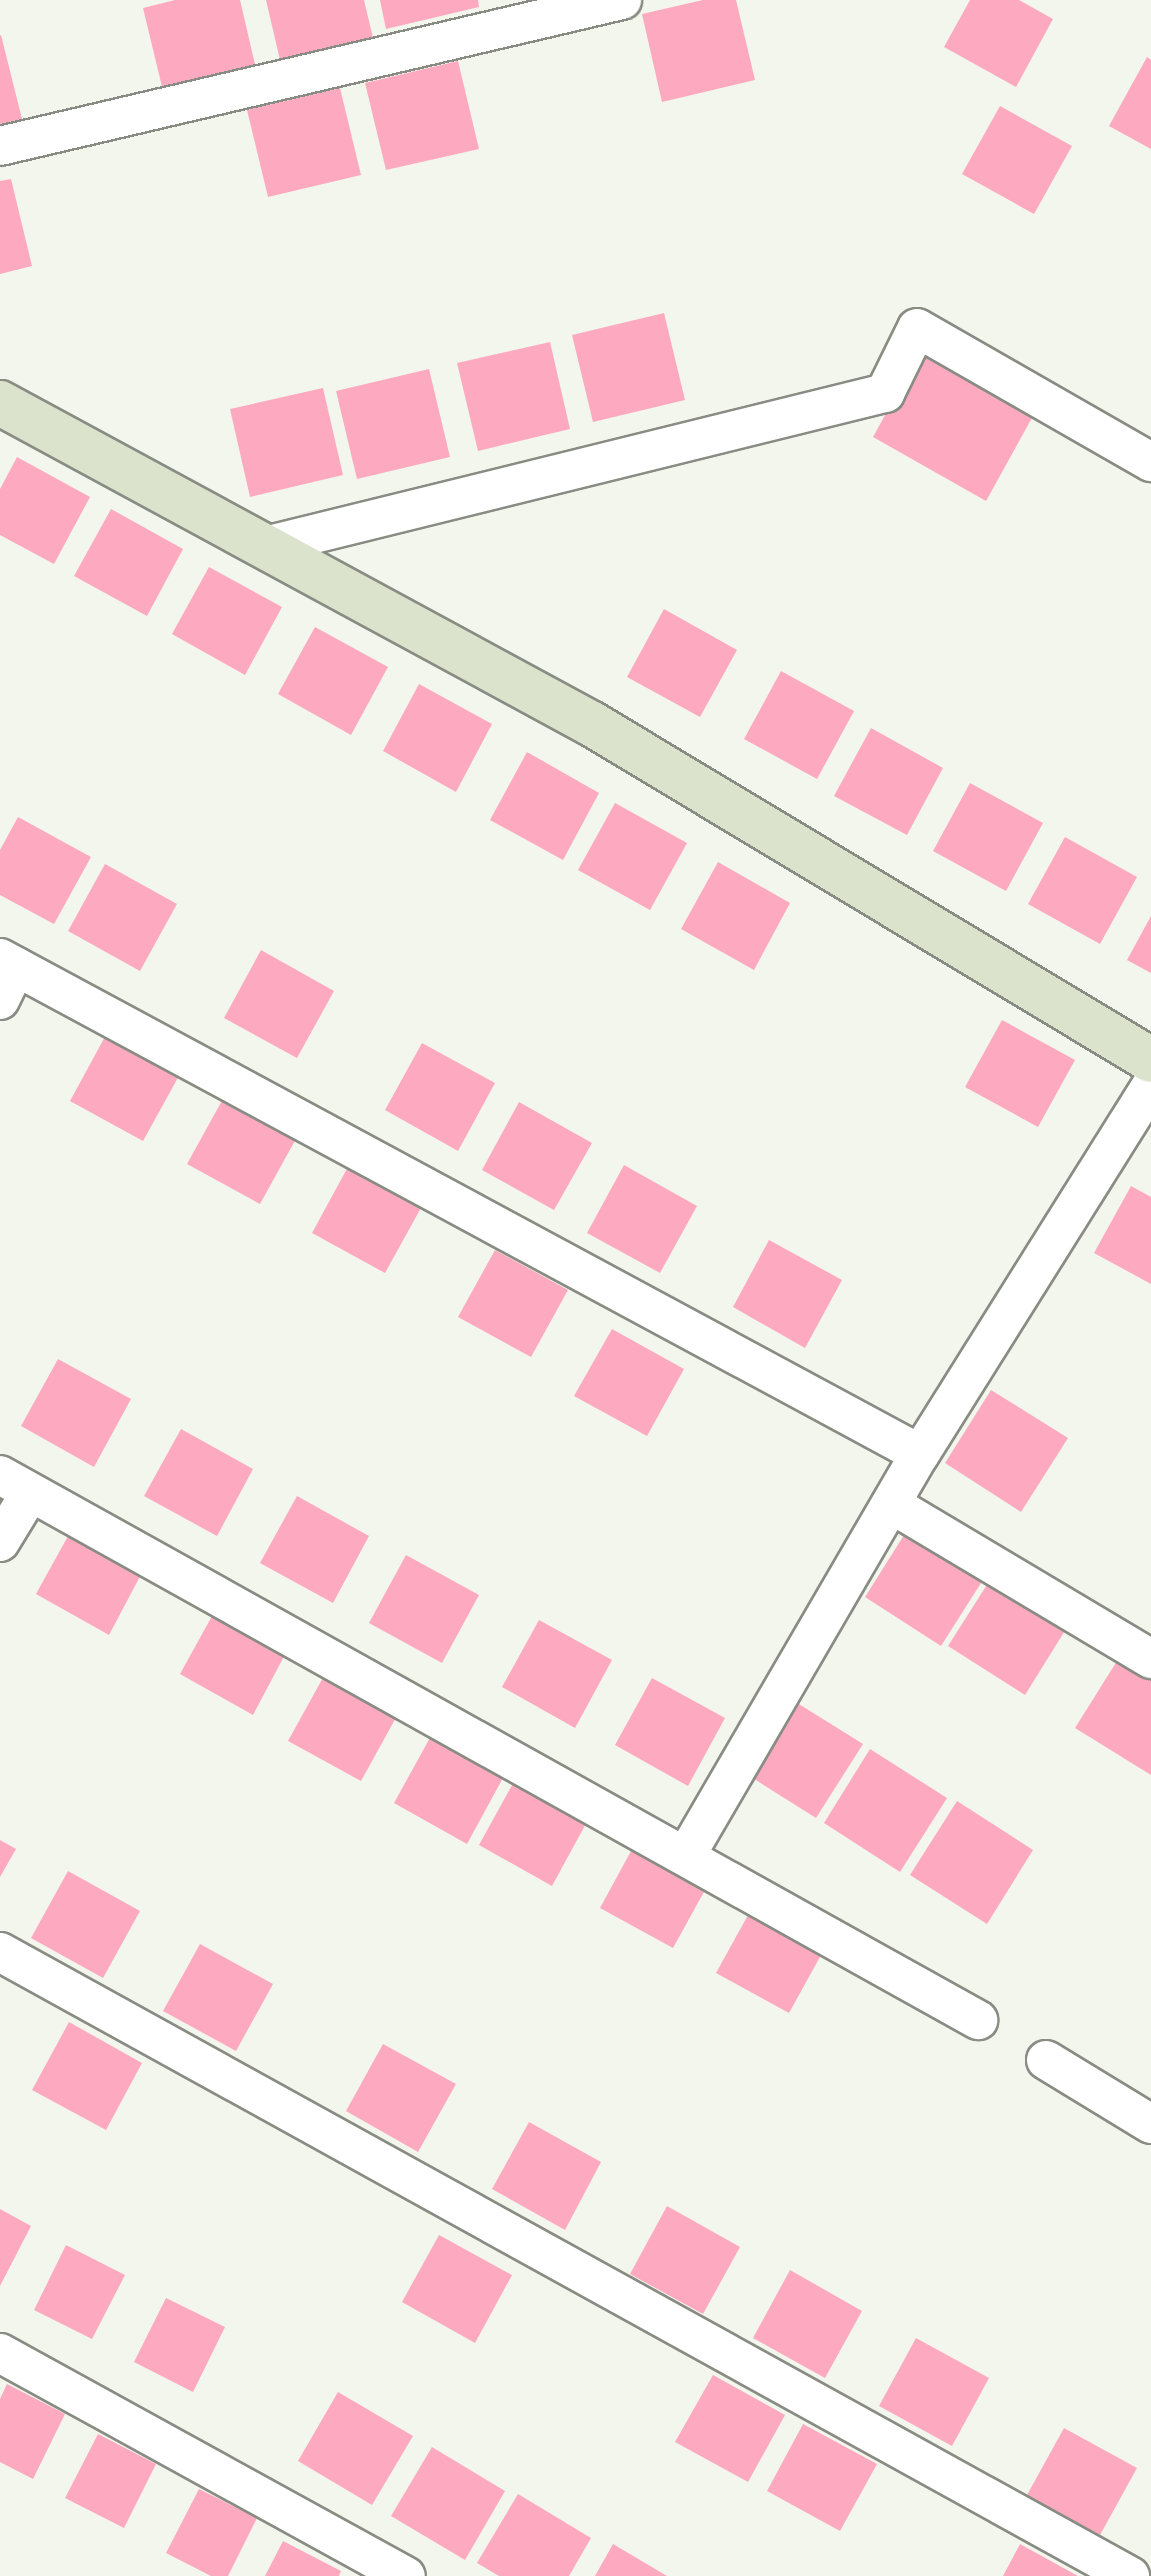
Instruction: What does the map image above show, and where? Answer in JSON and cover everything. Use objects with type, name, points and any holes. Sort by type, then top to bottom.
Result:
[{"type":"street","points":[[0,146],[622,0]]},
{"type":"street","points":[[265,546],[885,393],[917,328],[1151,462]]},
{"type":"street","points":[[0,403],[592,724],[1151,1060]]},
{"type":"street","points":[[5,975],[920,1454]]},
{"type":"street","points":[[688,1852],[920,1454],[1151,1086]]},
{"type":"street","points":[[0,1542],[15,1484],[688,1852],[978,2020]]},
{"type":"street","points":[[891,1504],[1151,1659]]},
{"type":"street","points":[[0,1952],[1130,2576]]},
{"type":"street","points":[[1046,2060],[1151,2124]]},
{"type":"street","points":[[0,2353],[406,2576]]},
{"type":"building","points":[[175,0],[240,0],[257,73],[164,95],[143,8]]},
{"type":"building","points":[[266,0],[364,0],[373,38],[280,60]]},
{"type":"building","points":[[380,0],[478,0],[479,7],[386,29]]},
{"type":"building","points":[[703,0],[736,0],[755,80],[662,102],[642,14]]},
{"type":"building","points":[[970,0],[1019,0],[1053,19],[1016,87],[944,47]]},
{"type":"building","points":[[0,36],[22,119],[0,124]]},
{"type":"building","points":[[1147,57],[1151,60],[1151,149],[1109,126]]},
{"type":"building","points":[[458,61],[479,149],[386,170],[365,83]]},
{"type":"building","points":[[340,88],[361,175],[268,197],[247,110]]},
{"type":"building","points":[[1000,106],[1072,146],[1034,214],[962,174]]},
{"type":"building","points":[[11,179],[32,266],[0,274],[0,181]]},
{"type":"building","points":[[664,313],[685,400],[593,422],[572,335]]},
{"type":"building","points":[[550,342],[570,429],[478,451],[457,363]]},
{"type":"building","points":[[924,344],[1038,407],[986,501],[873,437]]},
{"type":"building","points":[[429,369],[450,457],[357,479],[336,391]]},
{"type":"building","points":[[323,388],[343,475],[250,497],[230,409]]},
{"type":"building","points":[[17,457],[90,497],[54,564],[0,535],[0,489]]},
{"type":"building","points":[[111,509],[183,549],[147,616],[74,576]]},
{"type":"building","points":[[209,567],[282,607],[245,675],[172,634]]},
{"type":"building","points":[[664,609],[737,650],[700,717],[627,677]]},
{"type":"building","points":[[315,627],[388,667],[351,735],[278,694]]},
{"type":"building","points":[[781,671],[854,711],[817,779],[744,739]]},
{"type":"building","points":[[419,684],[492,724],[456,792],[383,751]]},
{"type":"building","points":[[871,728],[943,768],[907,835],[834,796]]},
{"type":"building","points":[[527,752],[599,793],[563,860],[490,820]]},
{"type":"building","points":[[970,783],[1043,823],[1006,891],[933,851]]},
{"type":"building","points":[[615,803],[687,843],[650,910],[578,870]]},
{"type":"building","points":[[18,817],[91,857],[54,924],[0,895],[0,850]]},
{"type":"building","points":[[1065,837],[1137,877],[1100,944],[1028,904]]},
{"type":"building","points":[[718,862],[790,903],[754,970],[681,929]]},
{"type":"building","points":[[105,864],[177,904],[140,971],[68,931]]},
{"type":"building","points":[[1151,916],[1151,973],[1127,960]]},
{"type":"building","points":[[261,950],[334,991],[297,1058],[224,1018]]},
{"type":"building","points":[[1002,1020],[1075,1060],[1038,1127],[965,1087]]},
{"type":"building","points":[[107,1033],[180,1074],[143,1141],[70,1101]]},
{"type":"building","points":[[422,1043],[495,1083],[458,1151],[385,1110]]},
{"type":"building","points":[[224,1097],[297,1137],[260,1204],[187,1164]]},
{"type":"building","points":[[519,1102],[592,1143],[554,1210],[482,1170]]},
{"type":"building","points":[[349,1165],[422,1206],[385,1273],[312,1233]]},
{"type":"building","points":[[624,1165],[697,1206],[660,1273],[587,1233]]},
{"type":"building","points":[[1131,1186],[1151,1197],[1151,1284],[1094,1253]]},
{"type":"building","points":[[769,1240],[842,1280],[805,1348],[733,1307]]},
{"type":"building","points":[[495,1250],[568,1290],[531,1357],[458,1317]]},
{"type":"building","points":[[612,1329],[684,1369],[647,1436],[574,1396]]},
{"type":"building","points":[[58,1359],[131,1399],[94,1467],[21,1426]]},
{"type":"building","points":[[991,1390],[1068,1438],[1021,1512],[945,1463]]},
{"type":"building","points":[[181,1429],[253,1469],[217,1536],[144,1496]]},
{"type":"building","points":[[297,1496],[369,1536],[333,1603],[260,1563]]},
{"type":"building","points":[[911,1524],[988,1572],[941,1646],[865,1597]]},
{"type":"building","points":[[73,1527],[145,1567],[109,1635],[36,1594]]},
{"type":"building","points":[[406,1555],[479,1595],[442,1663],[369,1623]]},
{"type":"building","points":[[995,1572],[1071,1621],[1025,1695],[948,1646]]},
{"type":"building","points":[[217,1607],[289,1647],[253,1715],[180,1674]]},
{"type":"building","points":[[539,1620],[612,1660],[575,1728],[502,1687]]},
{"type":"building","points":[[1122,1653],[1151,1672],[1151,1775],[1075,1728]]},
{"type":"building","points":[[325,1674],[398,1714],[361,1781],[288,1741]]},
{"type":"building","points":[[652,1678],[725,1718],[688,1786],[615,1745]]},
{"type":"building","points":[[786,1696],[863,1744],[816,1818],[740,1770]]},
{"type":"building","points":[[431,1736],[504,1776],[467,1844],[394,1803]]},
{"type":"building","points":[[870,1749],[947,1798],[900,1872],[824,1823]]},
{"type":"building","points":[[516,1778],[589,1818],[552,1886],[479,1845]]},
{"type":"building","points":[[957,1801],[1033,1850],[987,1924],[910,1875]]},
{"type":"building","points":[[0,1840],[16,1849],[0,1877]]},
{"type":"building","points":[[637,1840],[710,1881],[673,1948],[600,1908]]},
{"type":"building","points":[[68,1871],[140,1911],[103,1978],[31,1938]]},
{"type":"building","points":[[753,1906],[826,1946],[789,2013],[716,1973]]},
{"type":"building","points":[[200,1944],[273,1984],[236,2051],[163,2011]]},
{"type":"building","points":[[69,2022],[142,2063],[106,2130],[32,2090]]},
{"type":"building","points":[[383,2044],[456,2084],[418,2152],[346,2111]]},
{"type":"building","points":[[529,2122],[601,2162],[565,2230],[492,2189]]},
{"type":"building","points":[[667,2206],[740,2247],[703,2314],[630,2274]]},
{"type":"building","points":[[0,2209],[31,2226],[0,2286]]},
{"type":"building","points":[[439,2235],[512,2275],[475,2343],[402,2302]]},
{"type":"building","points":[[66,2245],[125,2275],[92,2339],[34,2310]]},
{"type":"building","points":[[790,2270],[862,2311],[825,2378],[753,2338]]},
{"type":"building","points":[[166,2298],[225,2327],[193,2392],[134,2362]]},
{"type":"building","points":[[916,2338],[989,2378],[952,2446],[879,2406]]},
{"type":"building","points":[[713,2375],[785,2415],[748,2482],[675,2442]]},
{"type":"building","points":[[7,2384],[65,2414],[33,2479],[0,2462],[0,2399]]},
{"type":"building","points":[[338,2392],[413,2436],[372,2505],[298,2461]]},
{"type":"building","points":[[803,2424],[877,2464],[840,2531],[767,2491]]},
{"type":"building","points":[[1064,2428],[1137,2468],[1100,2535],[1027,2495]]},
{"type":"building","points":[[98,2434],[156,2464],[124,2528],[65,2498]]},
{"type":"building","points":[[432,2447],[505,2491],[465,2560],[391,2516]]},
{"type":"building","points":[[199,2489],[257,2518],[228,2576],[211,2576],[166,2553]]},
{"type":"building","points":[[518,2494],[591,2538],[569,2576],[499,2576],[477,2563]]},
{"type":"building","points":[[283,2541],[341,2571],[339,2576],[265,2576]]},
{"type":"building","points":[[613,2544],[667,2576],[595,2576]]},
{"type":"building","points":[[1020,2544],[1078,2576],[1003,2576]]}]
